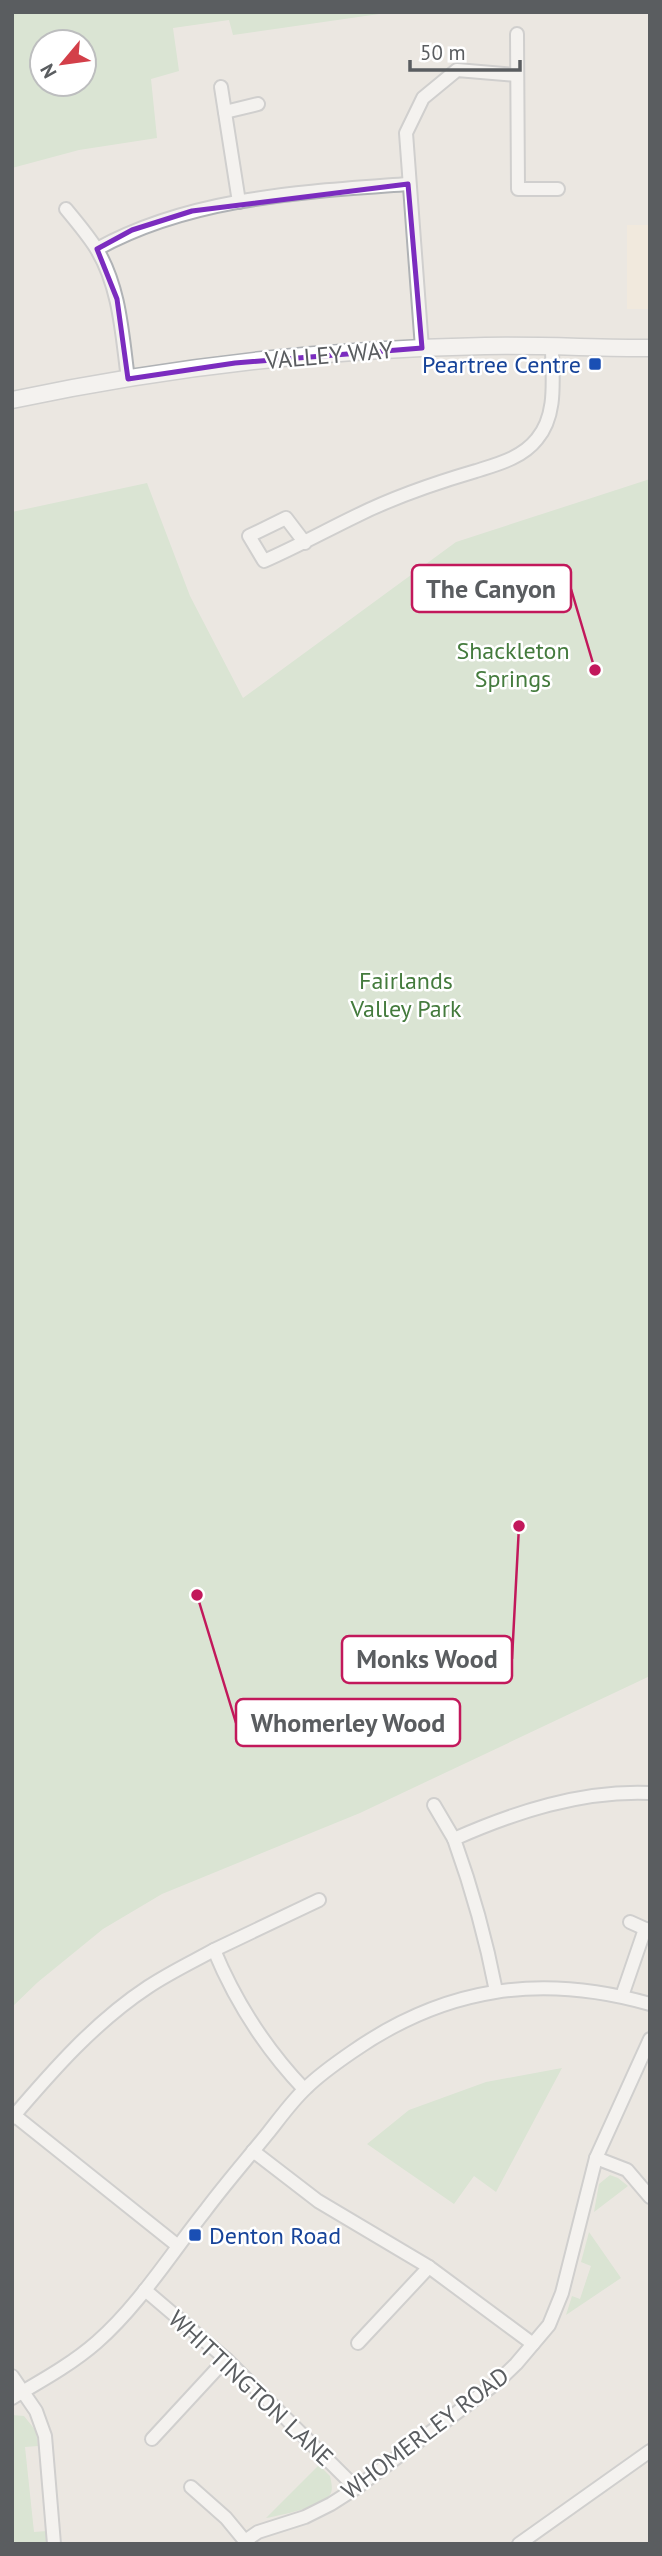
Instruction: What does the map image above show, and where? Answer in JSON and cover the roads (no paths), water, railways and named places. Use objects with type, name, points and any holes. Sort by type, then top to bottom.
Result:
[{"type":"street","points":[[517,34],[518,189],[558,189]]},
{"type":"street","points":[[422,348],[406,133],[423,98],[457,70],[516,75]]},
{"type":"street","points":[[221,87],[239,202]]},
{"type":"street","points":[[225,112],[258,104]]},
{"type":"street","points":[[97,249],[132,230],[157,221],[239,202],[408,184]]},
{"type":"street","points":[[66,209],[97,249],[117,299],[128,379]]},
{"type":"street","points":[[305,543],[356,516],[412,492],[505,461],[528,449],[544,430],[551,410],[552,346]]},
{"type":"street","name":"VALLEY WAY","points":[[12,401],[128,379],[342,352],[552,346],[650,348]]},
{"type":"street","points":[[454,1839],[531,1808],[586,1797],[650,1793]]},
{"type":"street","points":[[434,1805],[454,1839],[471,1886],[496,1991]]},
{"type":"street","points":[[178,2246],[13,2117],[60,2063],[120,2008],[148,1987],[214,1950],[319,1900]]},
{"type":"street","points":[[622,1996],[648,1930],[630,1922]]},
{"type":"street","points":[[214,1950],[229,1985],[253,2026],[284,2068],[304,2089]]},
{"type":"street","points":[[17,2395],[98,2342],[145,2290],[304,2089],[379,2033],[442,2003],[496,1991],[552,1987],[622,1996],[650,2004]]},
{"type":"street","name":"WHOMERLEY ROAD","points":[[191,2487],[226,2518],[246,2542],[258,2532],[304,2517],[356,2488],[488,2390],[516,2364],[549,2325],[562,2293],[596,2158],[650,2039]]},
{"type":"street","points":[[253,2151],[318,2202],[429,2267],[533,2344]]},
{"type":"street","points":[[596,2158],[627,2170],[650,2197]]},
{"type":"street","points":[[358,2343],[429,2267]]},
{"type":"street","name":"WHITTINGTON LANE","points":[[145,2290],[226,2359],[356,2488]]},
{"type":"street","points":[[152,2439],[226,2359]]},
{"type":"street","points":[[12,2376],[17,2395],[36,2411],[45,2436],[54,2544]]},
{"type":"street","points":[[519,2544],[650,2451]]},
{"type":"place","name":"Peartree Centre","points":[[595,364]]},
{"type":"place","name":"The Canyon","points":[[595,670]]},
{"type":"place","name":"Monks Wood","points":[[519,1526]]},
{"type":"place","name":"Whomerley Wood","points":[[197,1595]]},
{"type":"place","name":"Denton Road","points":[[195,2235]]},
{"type":"park label","name":"Shackleton Springs","points":[[513,664]]},
{"type":"park label","name":"Fairlands Valley Park","points":[[406,994]]}]
